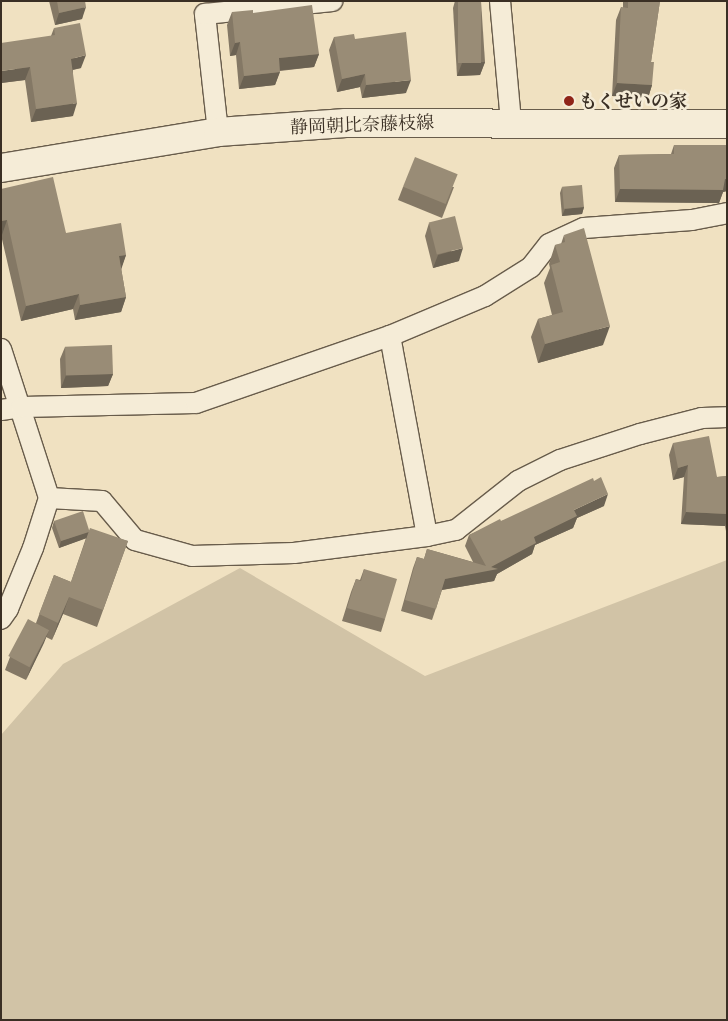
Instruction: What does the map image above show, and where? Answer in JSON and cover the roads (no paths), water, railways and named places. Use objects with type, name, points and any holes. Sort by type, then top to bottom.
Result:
[{"type":"main road","name":"静岡朝比奈藤枝線","points":[[1,168],[218,132],[346,123],[727,124]]},
{"type":"street","points":[[218,132],[204,14],[332,1]]},
{"type":"street","points":[[500,1],[511,123]]},
{"type":"street","points":[[1,410],[22,407],[196,403],[390,336],[485,296],[531,267],[549,244],[584,228],[692,220],[727,212]]},
{"type":"street","points":[[390,336],[427,536]]},
{"type":"street","points":[[1,349],[22,407],[49,498],[33,548],[8,609],[1,619]]},
{"type":"street","points":[[49,498],[102,501],[135,540],[192,556],[294,553],[427,536],[456,530],[518,481],[560,460],[640,434],[702,418],[727,417]]},
{"type":"place","name":"もくせいの家","points":[[569,101]]}]
